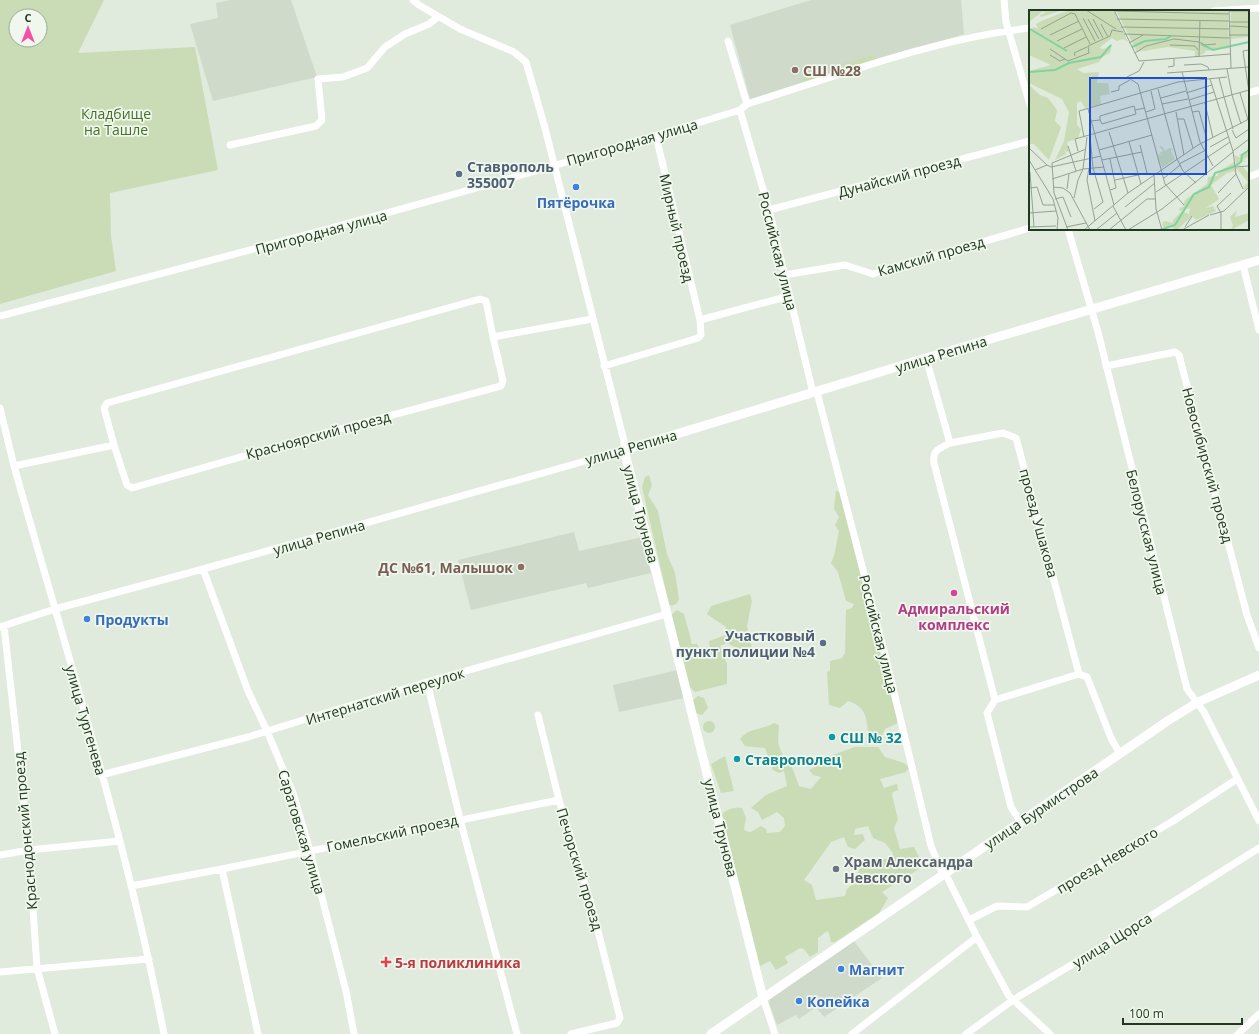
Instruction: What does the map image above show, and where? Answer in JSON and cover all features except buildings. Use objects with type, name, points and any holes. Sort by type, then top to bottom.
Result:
[{"type":"street","name":"улица Трунова","points":[[413,0],[438,17],[460,29],[514,52],[526,62],[624,441],[624,450],[667,614],[763,998]]},
{"type":"street","points":[[1004,0],[1006,22],[1029,102]]},
{"type":"street","points":[[1229,10],[1259,8]]},
{"type":"street","points":[[230,145],[316,126],[322,120],[318,79],[343,77],[367,68],[385,47],[406,34],[429,24],[438,17]]},
{"type":"street","name":"Пригородная улица","points":[[0,316],[415,206],[656,136],[740,110],[747,104],[949,41],[1008,30],[1029,28]]},
{"type":"street","points":[[728,42],[747,104]]},
{"type":"street","points":[[1249,93],[1259,90]]},
{"type":"street","name":"Российская улица","points":[[740,110],[769,210],[784,275],[886,658],[931,846],[977,937],[1013,1000],[1050,1034]]},
{"type":"street","name":"Мирный проезд","points":[[604,366],[698,338],[701,331],[700,320],[656,136]]},
{"type":"street","name":"Дунайский проезд","points":[[769,210],[1029,141]]},
{"type":"street","points":[[1249,177],[1259,173]]},
{"type":"street","name":"Камский проезд","points":[[784,275],[845,265],[873,274],[1029,228]]},
{"type":"street","name":"Белорусская улица","points":[[1069,230],[1092,309],[1187,689],[1198,702],[1259,821]]},
{"type":"street","name":"улица Репина","points":[[2,626],[55,609],[203,569],[624,450],[926,358],[1259,260]]},
{"type":"street","points":[[1243,265],[1259,330]]},
{"type":"street","points":[[700,320],[790,296]]},
{"type":"street","name":"Красноярский проезд","points":[[480,298],[486,301],[493,337],[503,381],[501,386],[314,436],[132,488],[127,485],[104,408],[107,403],[480,298]]},
{"type":"street","points":[[493,337],[592,319]]},
{"type":"street","name":"Новосибирский проезд","points":[[1106,366],[1175,352],[1179,355],[1247,615],[1259,648]]},
{"type":"street","points":[[926,358],[950,443]]},
{"type":"street","name":"улица Тургенева","points":[[0,408],[14,466],[120,841],[149,959],[164,1034]]},
{"type":"street","name":"проезд Ушакова","points":[[995,700],[933,455],[935,450],[950,443],[1003,434],[1016,438],[1079,674],[1087,677],[1111,738],[1120,754]]},
{"type":"street","points":[[14,466],[114,445]]},
{"type":"street","name":"Саратовская улица","points":[[203,569],[248,691],[267,731],[293,793],[310,851],[346,991],[354,1034]]},
{"type":"street","name":"Интернатский переулок","points":[[101,775],[267,731],[427,682],[667,614]]},
{"type":"street","name":"Краснодонский проезд","points":[[2,626],[29,850],[37,968],[55,1034]]},
{"type":"street","points":[[1020,823],[1011,807],[987,713],[995,700],[1079,674]]},
{"type":"street","name":"улица Бурмистрова","points":[[711,1034],[1198,702],[1259,675]]},
{"type":"street","points":[[427,682],[460,819],[517,1034]]},
{"type":"street","name":"Печорский проезд","points":[[538,715],[559,800],[592,907],[620,1018],[617,1023],[571,1034]]},
{"type":"street","name":"проезд Невского","points":[[969,920],[997,906],[1027,907],[1172,821],[1237,779]]},
{"type":"street","name":"Гомельский проезд","points":[[131,886],[222,869],[460,819],[559,800]]},
{"type":"street","points":[[0,855],[29,850],[120,841]]},
{"type":"street","name":"улица Щорса","points":[[966,1034],[1013,1000],[1098,949],[1259,848]]},
{"type":"street","points":[[222,869],[258,1034]]},
{"type":"street","points":[[852,1034],[977,937]]},
{"type":"street","points":[[0,972],[149,959]]},
{"type":"street","points":[[763,998],[775,1034]]},
{"type":"street","points":[[1238,1034],[1259,1014]]},
{"type":"shaded area","points":[[230,0],[291,0],[317,77],[213,101],[190,24],[218,18],[216,3]]},
{"type":"shaded area","name":"СШ №28","points":[[811,0],[961,0],[964,34],[750,99],[730,25]]},
{"type":"shaded area","points":[[574,532],[579,551],[643,537],[651,573],[588,588],[586,583],[471,610],[458,560]]},
{"type":"shaded area","points":[[678,670],[684,698],[619,712],[613,685]]},
{"type":"shaded area","points":[[854,941],[882,978],[824,1017],[816,1007],[799,1019],[796,1015],[777,1025],[769,1003],[770,999]]},
{"type":"green space","name":"Кладбище на Ташле","points":[[0,0],[104,0],[78,53],[195,47],[218,170],[110,193],[111,236],[116,271],[0,304]]},
{"type":"green space","points":[[872,55],[876,58],[876,60],[832,74],[832,67]]},
{"type":"green space","points":[[819,70],[825,76],[796,86],[807,74]]},
{"type":"green space","points":[[649,475],[652,485],[648,495],[658,511],[667,554],[675,573],[679,599],[677,603],[672,606],[669,604],[642,487],[645,477]]},
{"type":"green space","points":[[836,491],[840,492],[898,723],[885,729],[879,742],[869,740],[867,721],[860,707],[848,701],[840,708],[829,705],[827,672],[830,671],[830,661],[842,658],[845,653],[846,610],[852,608],[854,604],[846,601],[838,572],[831,563],[835,552],[839,531],[835,525],[839,517],[834,509]]},
{"type":"green space","points":[[750,594],[752,601],[747,626],[753,653],[750,655],[727,643],[720,646],[727,664],[727,684],[695,692],[690,687],[671,615],[677,610],[684,614],[692,644],[697,644],[702,652],[710,649],[709,641],[726,635],[726,627],[707,614],[711,606]]},
{"type":"green space","points":[[698,696],[704,698],[708,708],[702,715],[695,713],[692,701]]},
{"type":"green space","points":[[707,721],[711,721],[715,727],[711,733],[707,733],[703,729],[703,725]]},
{"type":"green space","points":[[774,723],[779,725],[778,743],[784,759],[790,762],[799,786],[811,789],[821,777],[813,775],[809,770],[822,764],[830,756],[855,747],[878,747],[885,757],[904,763],[909,768],[906,772],[880,779],[884,788],[897,784],[898,790],[893,792],[892,795],[898,819],[894,828],[900,849],[914,847],[922,863],[922,867],[882,892],[888,898],[879,913],[835,942],[831,942],[827,931],[818,938],[818,952],[810,957],[804,949],[800,948],[785,957],[788,963],[776,970],[770,961],[760,966],[722,815],[730,809],[742,808],[746,818],[744,829],[751,832],[761,826],[766,829],[767,833],[780,832],[785,826],[784,818],[777,812],[762,820],[758,812],[751,808],[766,795],[787,786],[784,771],[779,773],[773,770],[765,748],[745,746],[740,739],[751,731]],"holes":[[[868,826],[873,838],[885,843],[893,853],[892,859],[873,860],[864,865],[857,874],[856,881],[847,889],[845,896],[816,900],[812,885],[804,880],[831,842],[844,837],[848,847],[855,849],[865,840],[863,834],[854,835],[855,829]]]},
{"type":"green space","points":[[725,756],[734,791],[721,793],[711,764]]},
{"type":"place","name":"СШ №28","points":[[795,70]]},
{"type":"place","name":"Ставрополь 355007","points":[[459,174]]},
{"type":"place","name":"Пятёрочка","points":[[576,187]]},
{"type":"place","name":"ДС №61, Малышок","points":[[521,567]]},
{"type":"place","name":"Адмиральский комплекс","points":[[954,593]]},
{"type":"place","name":"Продукты","points":[[87,619]]},
{"type":"place","name":"Участковый пункт полиции №4","points":[[823,643]]},
{"type":"place","name":"СШ № 32","points":[[832,737]]},
{"type":"place","name":"Ставрополец","points":[[737,759]]},
{"type":"place","name":"Храм Александра Невского","points":[[836,869]]},
{"type":"place","name":"5-я поликлиника","points":[[386,962]]},
{"type":"place","name":"Магнит","points":[[841,969]]},
{"type":"place","name":"Копейка","points":[[799,1001]]}]
